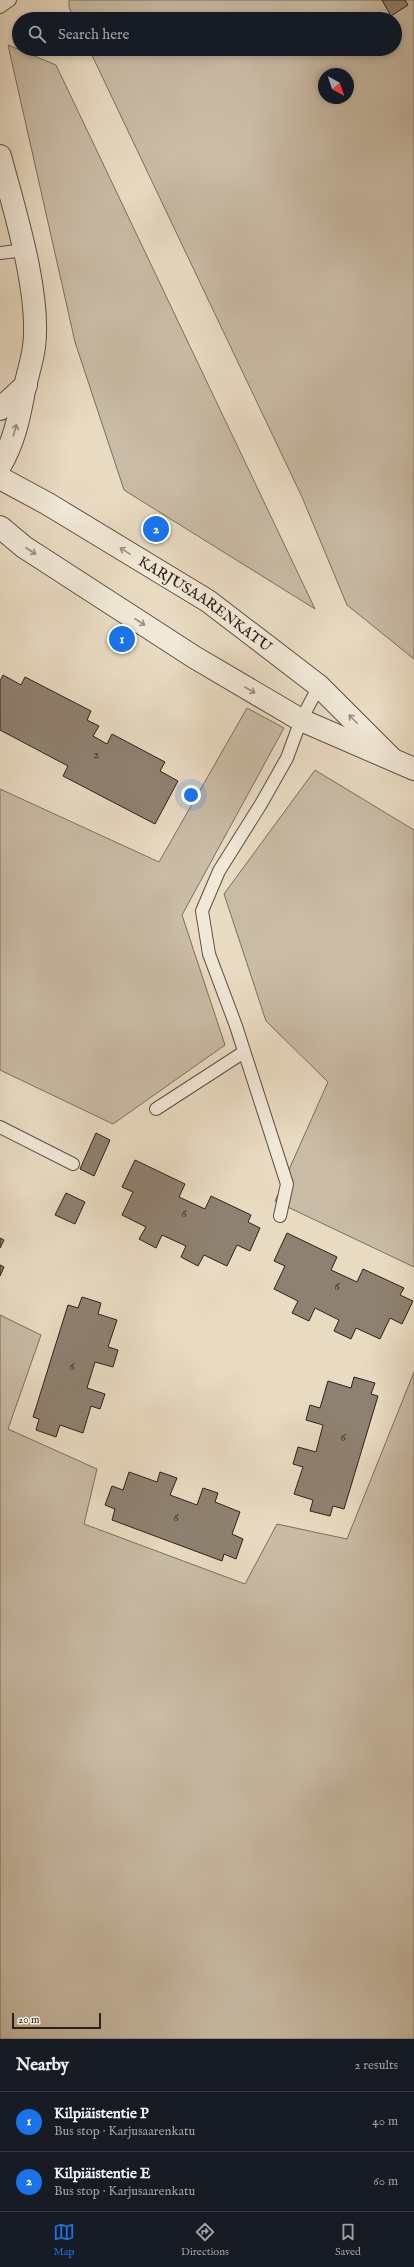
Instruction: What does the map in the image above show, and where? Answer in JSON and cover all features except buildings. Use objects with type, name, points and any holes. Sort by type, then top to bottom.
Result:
[{"type":"street","points":[[0,156],[24,250],[34,304],[34,346],[26,385],[11,448],[0,466]]},
{"type":"street","points":[[0,410],[26,385]]},
{"type":"street","name":"KARJUSAARENKATU","points":[[0,478],[48,504],[208,601],[319,686],[390,757]]},
{"type":"street","name":"KARJUSAARENKATU","points":[[0,527],[24,547],[194,657],[301,720],[414,768]]},
{"type":"lane","points":[[0,7],[10,0]]},
{"type":"lane","points":[[0,253],[24,250]]},
{"type":"lane","points":[[280,1216],[288,1184],[244,1052],[209,954],[202,911],[218,871],[261,804],[287,758],[301,720],[319,686]]},
{"type":"lane","points":[[156,1109],[244,1052]]},
{"type":"lane","points":[[0,1127],[73,1164]]},
{"type":"shaded area","points":[[69,0],[414,0],[414,659],[347,605],[302,497],[92,56],[402,56],[402,12],[71,12]]},
{"type":"shaded area","points":[[8,45],[12,47],[12,56],[34,56],[56,65],[315,609],[124,490],[75,342]]},
{"type":"shaded area","points":[[247,708],[284,728],[182,915],[225,1045],[113,1124],[0,1070],[0,789],[159,862]]},
{"type":"shaded area","points":[[315,770],[414,830],[414,1267],[275,1201],[328,1082],[266,1021],[224,894]]},
{"type":"shaded area","points":[[0,1315],[41,1335],[8,1429],[97,1469],[84,1524],[245,1584],[277,1524],[347,1539],[414,1372],[414,2039],[0,2039]]},
{"type":"place","name":"Kilpiäistentie E","points":[[156,529]]},
{"type":"place","name":"Kilpiäistentie P","points":[[122,639]]}]
